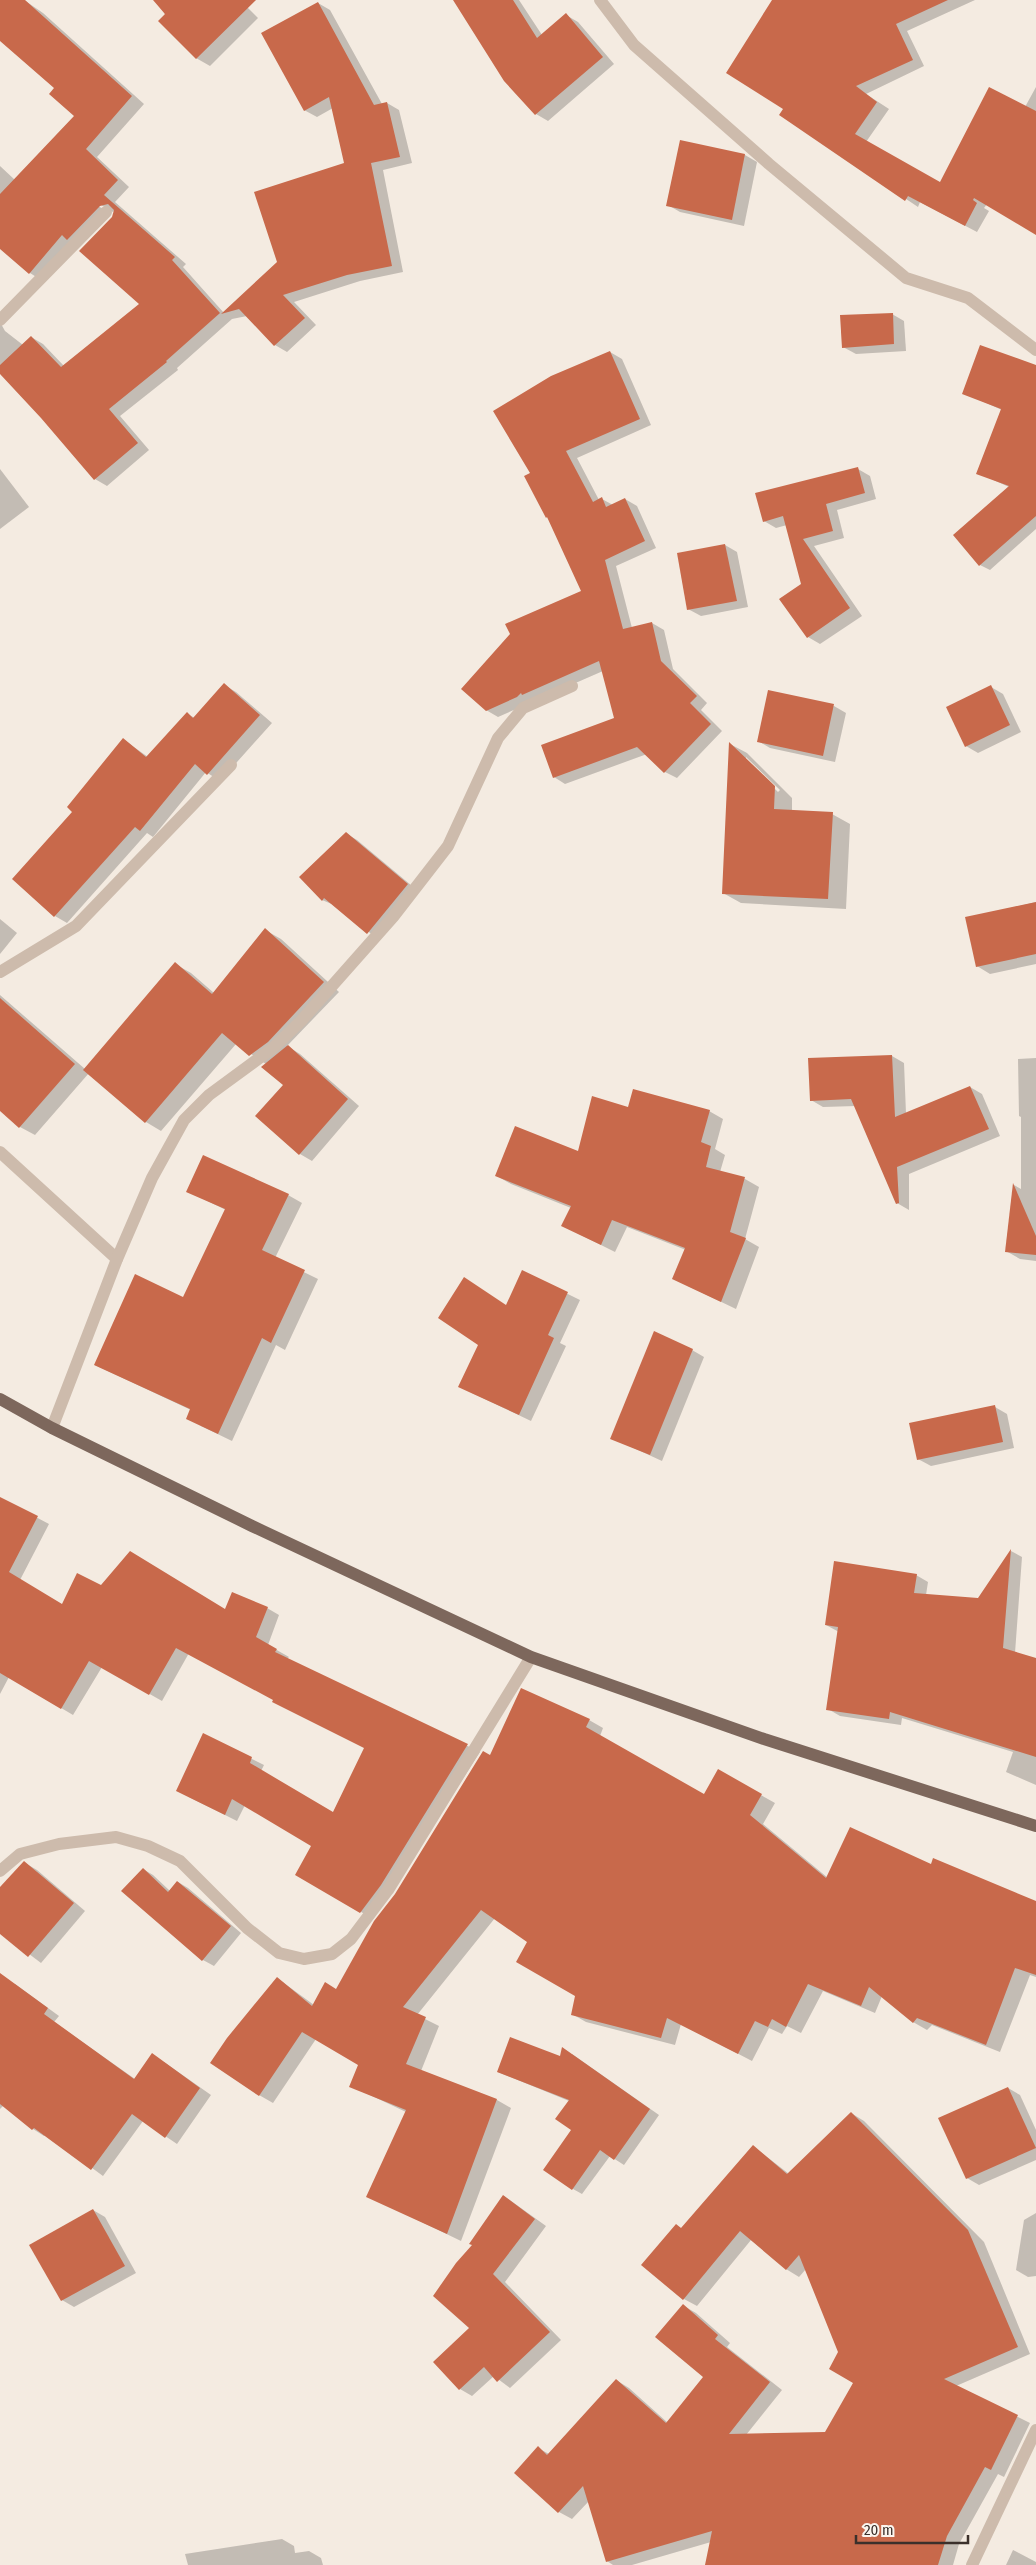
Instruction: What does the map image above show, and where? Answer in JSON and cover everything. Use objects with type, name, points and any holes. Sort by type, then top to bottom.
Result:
[{"type":"main road","points":[[0,1399],[52,1428],[252,1526],[531,1657],[764,1739],[1036,1826]]},
{"type":"street","points":[[600,0],[634,45],[769,164],[906,278],[968,298],[1036,350]]},
{"type":"street","points":[[0,320],[106,212]]},
{"type":"street","points":[[52,1428],[117,1259],[152,1178],[184,1120],[209,1095],[273,1048],[301,1021],[393,917],[448,846],[498,738],[522,708],[572,686]]},
{"type":"street","points":[[0,972],[76,926],[231,765]]},
{"type":"street","points":[[0,1152],[117,1259]]},
{"type":"street","points":[[0,1871],[20,1854],[59,1844],[116,1837],[148,1846],[180,1860],[247,1928],[279,1953],[304,1959],[332,1954],[351,1938],[388,1890],[531,1657]]},
{"type":"street","points":[[972,2565],[1036,2430]]},
{"type":"building","points":[[0,0],[25,0],[132,96],[86,149],[118,180],[104,195],[175,257],[172,260],[220,313],[167,362],[109,409],[138,443],[94,480],[0,374],[0,365],[31,336],[61,367],[139,304],[79,251],[112,217],[114,210],[108,204],[100,206],[67,240],[62,235],[29,274],[0,249],[0,194],[74,116],[49,94],[54,88],[0,41]]},
{"type":"building","points":[[153,0],[256,0],[196,59],[158,21],[165,14]]},
{"type":"building","points":[[453,0],[513,0],[537,38],[566,13],[603,57],[535,115],[504,81]]},
{"type":"building","points":[[772,0],[948,0],[896,24],[913,60],[856,86],[877,102],[855,134],[940,182],[989,87],[1036,111],[1036,235],[974,198],[973,200],[977,203],[965,226],[908,196],[905,201],[779,115],[783,109],[726,73]]},
{"type":"building","points":[[318,2],[374,105],[387,102],[400,157],[371,163],[392,266],[347,275],[283,295],[305,318],[274,346],[239,309],[221,314],[277,262],[254,192],[344,163],[329,97],[304,111],[261,33]]},
{"type":"building","points":[[680,140],[745,154],[732,220],[666,206]]},
{"type":"building","points":[[893,313],[894,344],[842,348],[840,315]]},
{"type":"building","points":[[980,345],[1036,365],[1036,516],[979,566],[953,535],[1009,486],[976,474],[1001,409],[962,394]]},
{"type":"building","points":[[610,351],[640,419],[566,451],[593,502],[602,497],[606,507],[625,498],[645,541],[605,560],[623,629],[652,622],[661,661],[697,696],[690,703],[711,724],[664,773],[637,747],[553,778],[541,745],[614,718],[599,661],[522,695],[521,693],[517,697],[486,711],[461,689],[510,634],[505,624],[581,591],[547,517],[524,476],[530,473],[493,411],[551,376]]},
{"type":"building","points":[[858,467],[865,493],[826,504],[833,531],[803,539],[850,608],[807,638],[779,599],[801,584],[783,516],[763,522],[755,493]]},
{"type":"building","points":[[725,544],[737,601],[687,610],[677,553]]},
{"type":"building","points":[[224,683],[260,715],[207,775],[195,764],[140,831],[135,827],[54,917],[12,879],[72,812],[67,807],[123,738],[146,757],[187,712],[193,718]]},
{"type":"building","points":[[991,685],[1010,725],[965,747],[946,707]]},
{"type":"building","points":[[768,690],[834,704],[823,756],[757,742]]},
{"type":"building","points":[[729,742],[775,786],[774,809],[833,812],[828,899],[722,894]]},
{"type":"building","points":[[346,832],[408,884],[367,934],[324,898],[322,901],[299,877]]},
{"type":"building","points":[[1036,902],[1036,954],[976,967],[965,917]]},
{"type":"building","points":[[265,928],[324,982],[268,1042],[249,1056],[222,1033],[145,1123],[83,1070],[175,962],[212,994]]},
{"type":"building","points":[[0,998],[75,1064],[19,1128],[0,1111]]},
{"type":"building","points":[[288,1045],[348,1099],[299,1155],[255,1116],[283,1085],[261,1067]]},
{"type":"building","points":[[892,1055],[895,1117],[970,1086],[989,1129],[897,1167],[899,1203],[896,1204],[851,1099],[810,1101],[808,1058]]},
{"type":"building","points":[[633,1089],[710,1110],[701,1142],[711,1146],[706,1167],[745,1177],[730,1232],[746,1238],[721,1302],[672,1279],[685,1248],[612,1220],[601,1245],[561,1226],[571,1206],[495,1176],[515,1126],[578,1151],[592,1096],[628,1107]]},
{"type":"building","points":[[203,1155],[289,1194],[262,1250],[305,1270],[271,1343],[262,1338],[218,1434],[186,1419],[190,1409],[94,1365],[135,1274],[183,1297],[225,1209],[186,1192]]},
{"type":"building","points":[[1013,1183],[1036,1236],[1036,1255],[1005,1252]]},
{"type":"building","points":[[522,1270],[568,1292],[548,1335],[554,1338],[519,1415],[458,1387],[478,1345],[438,1318],[464,1277],[506,1305]]},
{"type":"building","points":[[654,1331],[693,1349],[650,1455],[610,1439]]},
{"type":"building","points":[[995,1405],[1003,1442],[917,1460],[909,1423]]},
{"type":"building","points":[[0,1497],[38,1516],[9,1572],[62,1604],[77,1573],[101,1585],[130,1551],[225,1609],[232,1592],[268,1607],[256,1637],[277,1649],[275,1652],[468,1744],[381,1885],[360,1913],[295,1875],[311,1846],[232,1799],[225,1815],[176,1791],[203,1733],[252,1757],[250,1763],[333,1812],[364,1748],[272,1702],[273,1700],[176,1648],[149,1695],[89,1661],[61,1709],[0,1673]]},
{"type":"building","points":[[1011,1549],[1003,1648],[1036,1658],[1036,1757],[890,1712],[889,1719],[826,1710],[838,1627],[825,1625],[834,1561],[917,1574],[914,1593],[978,1598]]},
{"type":"building","points":[[521,1688],[590,1719],[586,1727],[704,1794],[718,1769],[762,1794],[750,1815],[826,1878],[850,1827],[931,1864],[933,1858],[1036,1901],[1036,1975],[1015,1968],[986,2045],[917,2018],[913,2023],[869,1987],[861,2006],[808,1984],[786,2027],[772,2019],[768,2027],[755,2021],[738,2054],[667,2018],[661,2038],[571,2015],[575,1996],[516,1962],[527,1942],[481,1910],[403,2007],[426,2017],[406,2064],[497,2099],[447,2234],[366,2197],[406,2110],[349,2087],[358,2065],[302,2032],[259,2096],[210,2063],[227,2038],[277,1977],[312,2006],[325,1982],[336,1989],[374,1921],[395,1894],[483,1751],[490,1755]]},
{"type":"building","points":[[24,1861],[74,1903],[28,1957],[0,1934],[0,1887]]},
{"type":"building","points":[[143,1868],[168,1892],[177,1881],[231,1926],[202,1961],[121,1891]]},
{"type":"building","points":[[0,1973],[48,2008],[44,2014],[134,2079],[152,2053],[200,2088],[165,2138],[132,2114],[91,2170],[34,2128],[32,2130],[0,2104]]},
{"type":"building","points":[[510,2037],[560,2056],[562,2047],[650,2109],[614,2160],[600,2150],[572,2190],[543,2170],[571,2130],[555,2119],[569,2100],[497,2072]]},
{"type":"building","points":[[1008,2087],[1036,2148],[966,2179],[938,2118]]},
{"type":"building","points":[[851,2112],[968,2230],[1018,2347],[944,2379],[1018,2415],[991,2470],[985,2467],[947,2536],[938,2565],[705,2565],[712,2531],[606,2562],[583,2486],[558,2513],[514,2473],[538,2446],[547,2455],[616,2379],[666,2423],[703,2377],[655,2337],[683,2304],[718,2335],[715,2339],[770,2382],[729,2434],[825,2432],[853,2383],[829,2369],[838,2352],[799,2255],[786,2270],[740,2231],[683,2300],[641,2265],[676,2224],[681,2228],[753,2145],[787,2174]]},
{"type":"building","points":[[503,2195],[535,2219],[493,2274],[550,2332],[497,2382],[484,2367],[459,2390],[433,2362],[469,2328],[433,2296],[456,2263],[472,2245],[469,2244]]},
{"type":"building","points":[[93,2209],[125,2266],[61,2301],[29,2245]]}]
